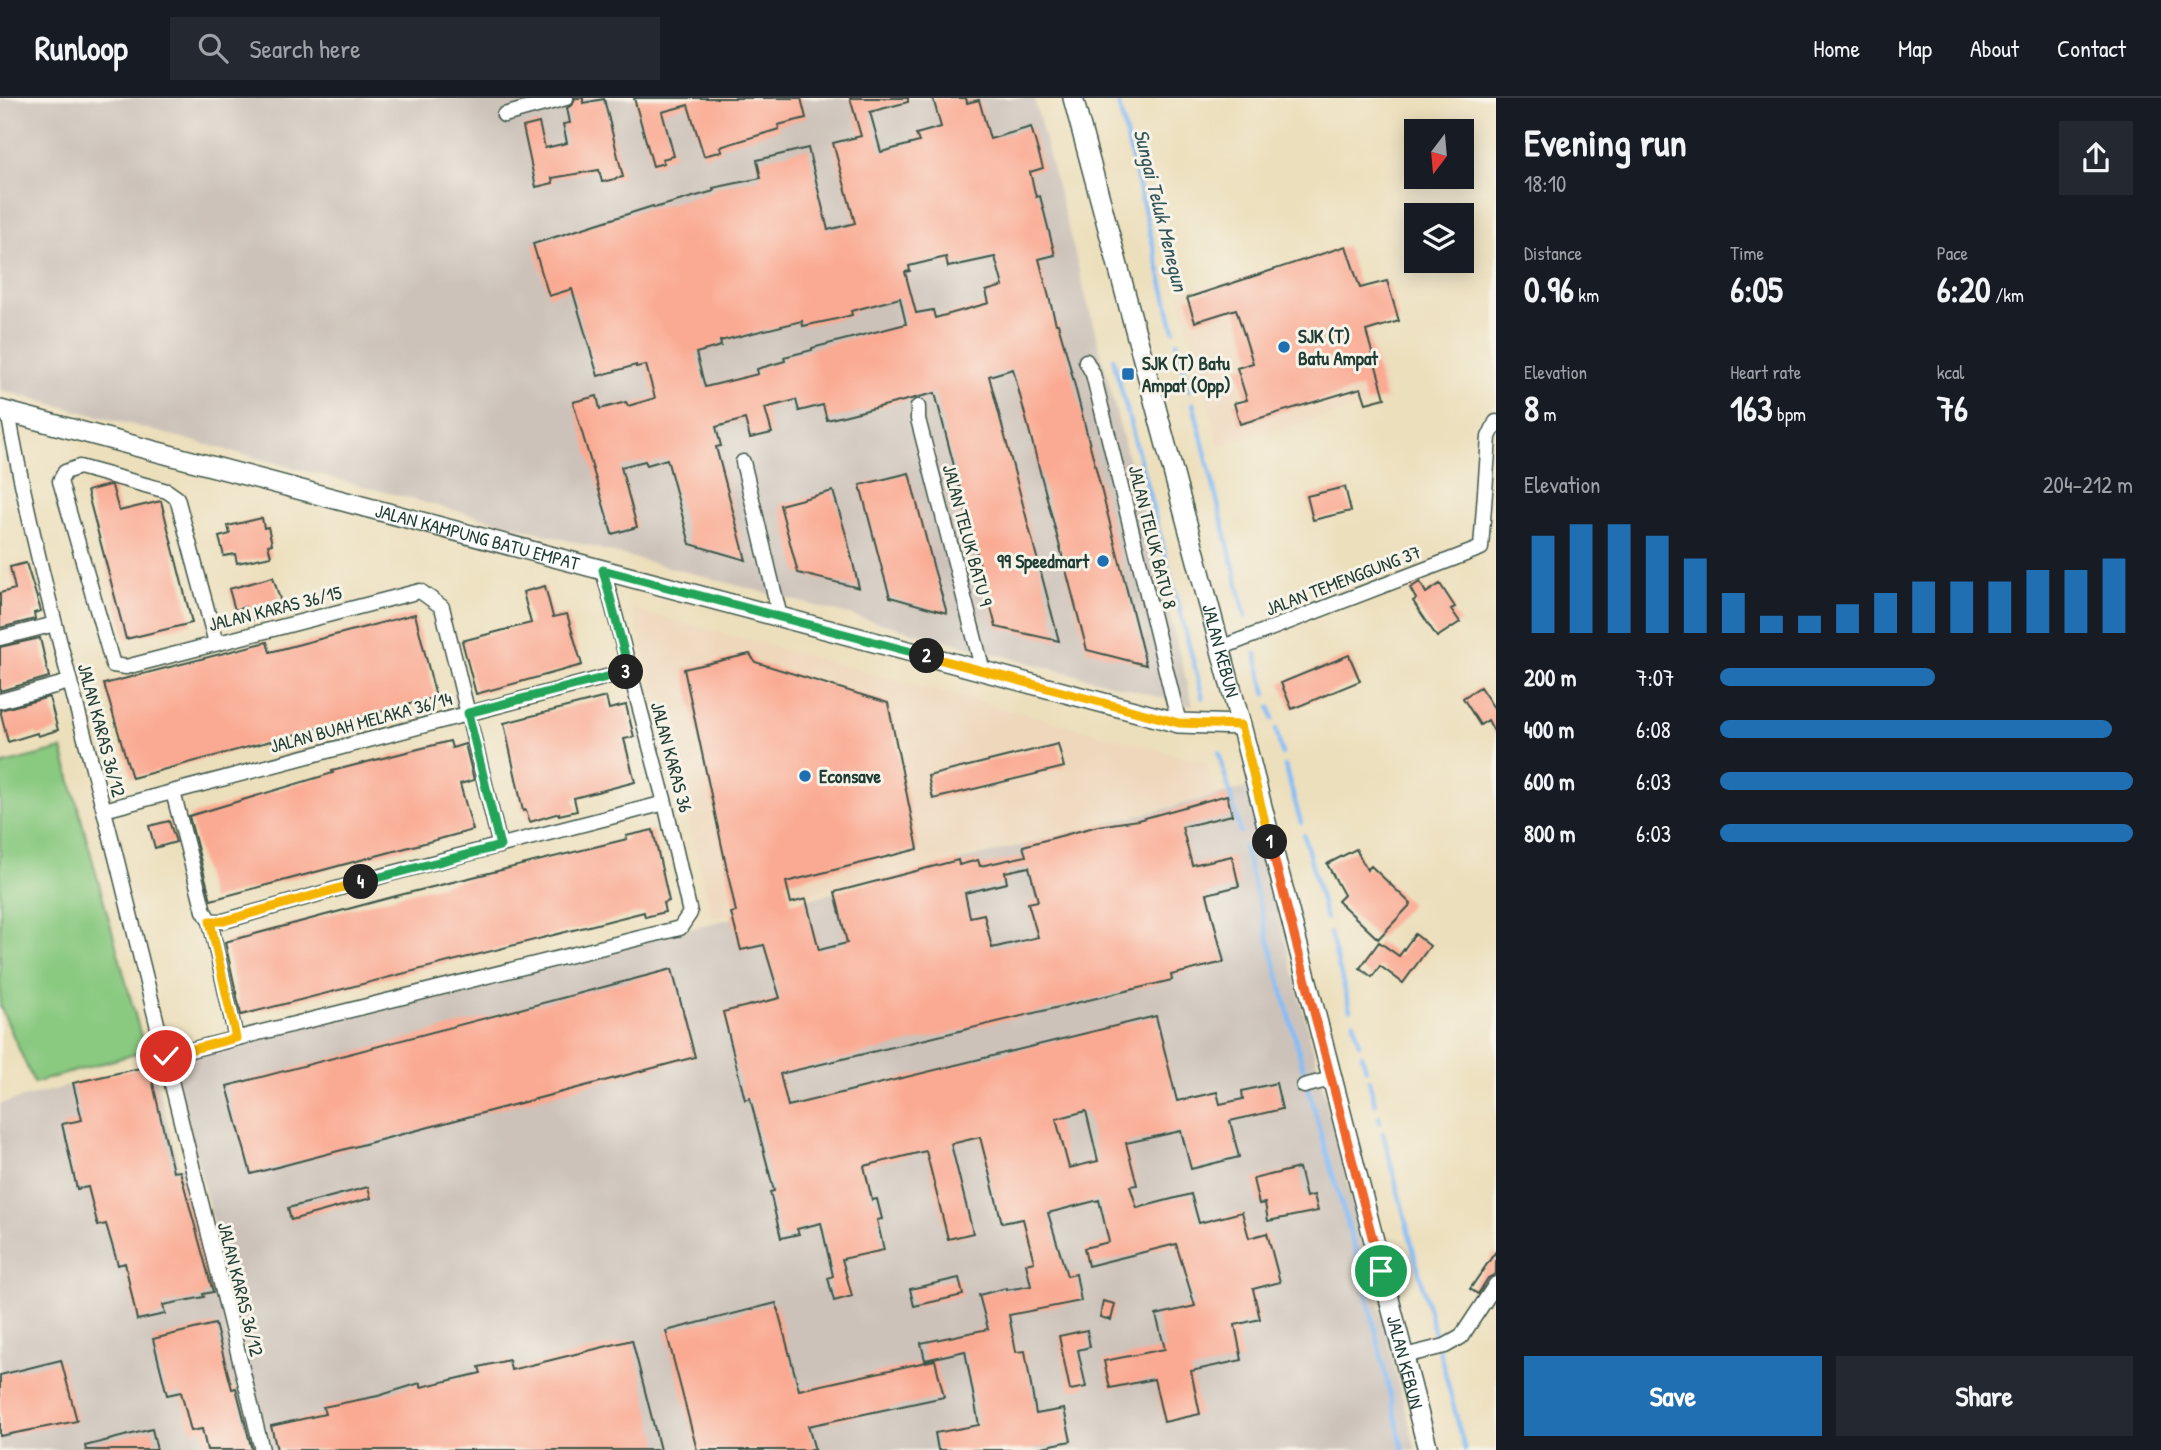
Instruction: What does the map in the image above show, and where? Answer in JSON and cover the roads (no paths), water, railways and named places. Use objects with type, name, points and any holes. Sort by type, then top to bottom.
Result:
[{"type":"main road","name":"JALAN KEBUN","points":[[1073,98],[1241,725],[1428,1450]]},
{"type":"main road","name":"JALAN KAMPUNG BATU EMPAT","points":[[2,409],[1179,723],[1241,725]]},
{"type":"street","points":[[504,115],[566,98]]},
{"type":"street","name":"JALAN TELUK BATU 8","points":[[1086,361],[1093,374],[1179,723]]},
{"type":"street","name":"JALAN TELUK BATU 9","points":[[918,407],[918,419],[984,671]]},
{"type":"street","name":"JALAN KARAS 36/12","points":[[2,409],[69,682],[166,1056],[262,1450]]},
{"type":"street","name":"JALAN TEMENGGUNG 37","points":[[1220,648],[1481,548],[1489,437],[1496,422]]},
{"type":"street","points":[[743,462],[780,617]]},
{"type":"street","name":"JALAN KARAS 36/15","points":[[216,643],[177,498],[167,491],[79,467],[65,472],[60,481],[113,665],[126,667],[420,591],[442,607],[468,713]]},
{"type":"street","name":"JALAN KARAS 36","points":[[236,1038],[680,928],[690,913],[666,803],[603,570]]},
{"type":"street","points":[[0,638],[55,624]]},
{"type":"street","name":"JALAN BUAH MELAKA 36/14","points":[[104,810],[629,671]]},
{"type":"street","points":[[0,701],[69,682]]},
{"type":"street","points":[[468,713],[500,846]]},
{"type":"street","points":[[166,1056],[236,1038],[210,921],[204,911],[173,792]]},
{"type":"street","points":[[210,921],[224,921],[666,803]]},
{"type":"street","points":[[1308,1085],[1331,1079]]},
{"type":"street","points":[[1404,1356],[1440,1347],[1461,1336],[1496,1284]]},
{"type":"waterway","name":"Sungai Teluk Menegun","points":[[1117,98],[1174,330]]},
{"type":"waterway","name":"Sungai Teluk Menegun","points":[[1177,342],[1189,390]]},
{"type":"waterway","points":[[1113,358],[1203,698]]},
{"type":"waterway","name":"Sungai Teluk Menegun","points":[[1193,403],[1246,617]]},
{"type":"waterway","name":"Sungai Teluk Menegun","points":[[1256,654],[1266,694]]},
{"type":"waterway","name":"Sungai Teluk Menegun","points":[[1270,707],[1273,719]]},
{"type":"waterway","name":"Sungai Teluk Menegun","points":[[1276,729],[1282,754]]},
{"type":"waterway","points":[[1219,753],[1240,832]]},
{"type":"waterway","name":"Sungai Teluk Menegun","points":[[1285,766],[1301,823]]},
{"type":"waterway","name":"Sungai Teluk Menegun","points":[[1304,835],[1326,919]]},
{"type":"waterway","points":[[1244,847],[1323,1142],[1361,1269],[1403,1450]]},
{"type":"waterway","name":"Sungai Teluk Menegun","points":[[1330,933],[1350,1010]]},
{"type":"waterway","name":"Sungai Teluk Menegun","points":[[1354,1022],[1359,1044]]},
{"type":"waterway","name":"Sungai Teluk Menegun","points":[[1362,1055],[1366,1069]]},
{"type":"waterway","name":"Sungai Teluk Menegun","points":[[1369,1080],[1375,1104]]},
{"type":"waterway","name":"Sungai Teluk Menegun","points":[[1379,1116],[1380,1123]]},
{"type":"waterway","name":"Sungai Teluk Menegun","points":[[1383,1133],[1465,1450]]},
{"type":"place","name":"SJK (T) Batu Ampat","points":[[1284,347]]},
{"type":"place","name":"SJK (T) Batu Ampat (Opp)","points":[[1128,374]]},
{"type":"place","name":"99 Speedmart","points":[[1103,561]]},
{"type":"place","name":"Econsave","points":[[805,776]]}]
